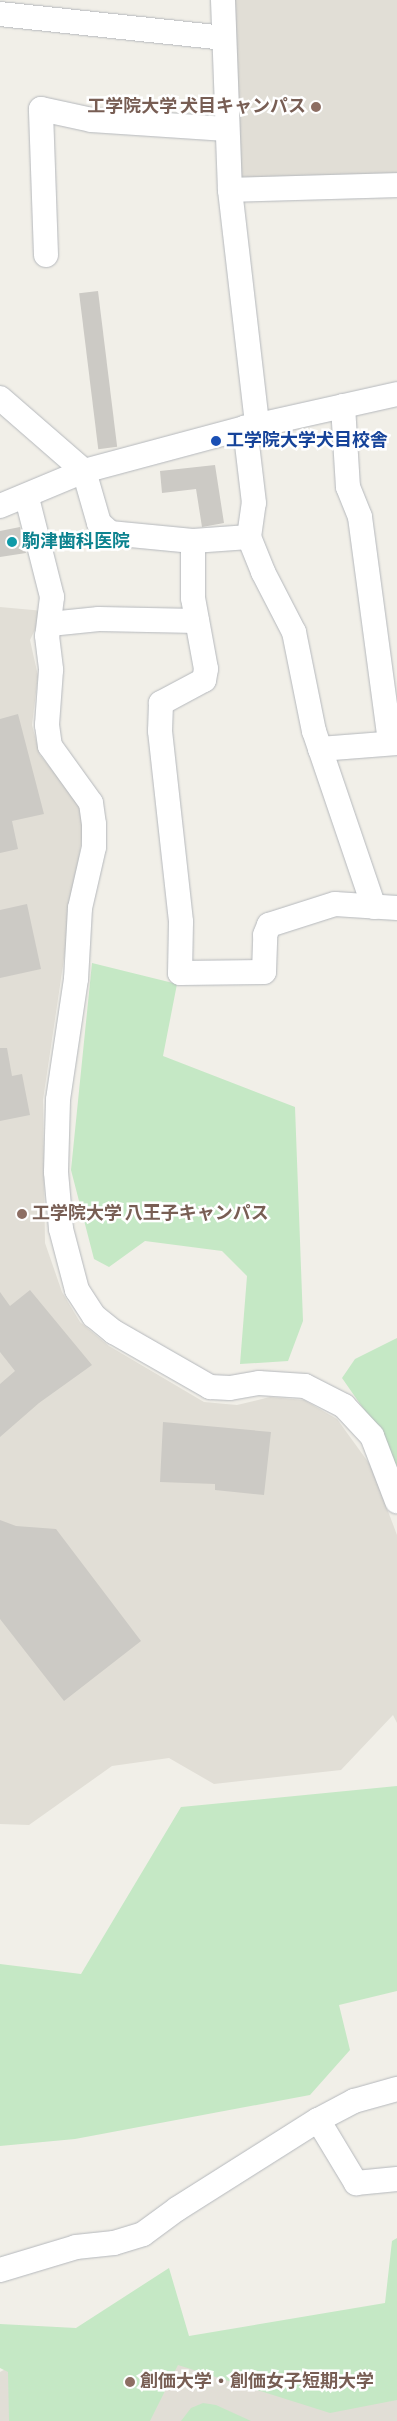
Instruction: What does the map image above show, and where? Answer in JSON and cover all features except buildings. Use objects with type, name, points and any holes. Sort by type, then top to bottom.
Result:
[{"type":"street","points":[[193,541],[193,598],[206,669],[204,680],[161,703],[160,731],[181,922],[180,973],[264,972],[265,935],[269,925],[335,904],[386,908],[320,748],[294,632],[263,572],[249,538],[254,503],[251,427],[226,129],[223,0]]},
{"type":"street","points":[[0,14],[224,38]]},
{"type":"street","points":[[46,255],[41,109],[92,120],[226,129]]},
{"type":"street","points":[[230,190],[397,185]]},
{"type":"street","points":[[0,506],[27,498],[84,471],[251,427],[397,394]]},
{"type":"street","points":[[0,398],[84,471],[99,523],[110,533],[193,541],[249,538]]},
{"type":"street","points":[[320,748],[394,743],[360,517],[348,487],[343,406]]},
{"type":"street","points":[[27,498],[52,597],[47,725],[50,746],[91,803],[94,847],[80,908],[76,979],[58,1100],[56,1172],[66,1259],[77,1290],[94,1316],[114,1332],[210,1387],[230,1388],[259,1383],[305,1386],[344,1406],[372,1436],[397,1501]]},
{"type":"street","points":[[50,624],[99,619],[197,621]]},
{"type":"street","points":[[0,2270],[76,2247],[114,2243],[143,2234],[177,2209],[318,2120],[354,2101],[397,2089]]},
{"type":"street","points":[[318,2120],[356,2183],[397,2179]]},
{"type":"shaded area","name":"工学院大学 犬目キャンパス","points":[[232,0],[397,0],[397,179],[232,179]]},
{"type":"shaded area","name":"工学院大学 八王子キャンパス","points":[[0,607],[44,611],[30,640],[38,676],[32,725],[40,755],[80,804],[84,824],[43,1100],[45,1243],[62,1292],[80,1322],[109,1346],[204,1402],[237,1405],[270,1397],[304,1400],[337,1419],[371,1466],[397,1535],[397,1723],[393,1715],[341,1770],[214,1784],[169,1758],[112,1766],[29,1825],[0,1824]]},
{"type":"shaded area","name":"創価大学・創価女子短期大学","points":[[96,2334],[397,2392],[397,2421],[0,2421],[0,2372],[28,2357]]},
{"type":"green space","points":[[92,963],[177,984],[163,1056],[295,1107],[303,1321],[288,1361],[240,1364],[247,1276],[222,1251],[145,1241],[109,1267],[94,1259],[71,1170]]},
{"type":"green space","points":[[397,1338],[397,1469],[365,1411],[342,1378],[355,1359]]},
{"type":"green space","points":[[397,1786],[397,1991],[339,2005],[350,2050],[310,2095],[75,2139],[0,2146],[0,1964],[81,1974],[181,1807]]},
{"type":"green space","points":[[397,2238],[397,2400],[330,2413],[178,2365],[150,2421],[9,2421],[8,2372],[0,2368],[0,2324],[76,2328],[169,2268],[189,2336],[385,2303],[392,2241]]},
{"type":"green space","points":[[203,2403],[216,2405],[251,2421],[181,2421],[191,2408]]},
{"type":"place","name":"工学院大学 犬目キャンパス","points":[[316,107]]},
{"type":"place","name":"工学院大学犬目校舎","points":[[216,441]]},
{"type":"place","name":"駒津歯科医院","points":[[12,542]]},
{"type":"place","name":"工学院大学 八王子キャンパス","points":[[22,1214]]},
{"type":"place","name":"創価大学・創価女子短期大学","points":[[130,2382]]}]
